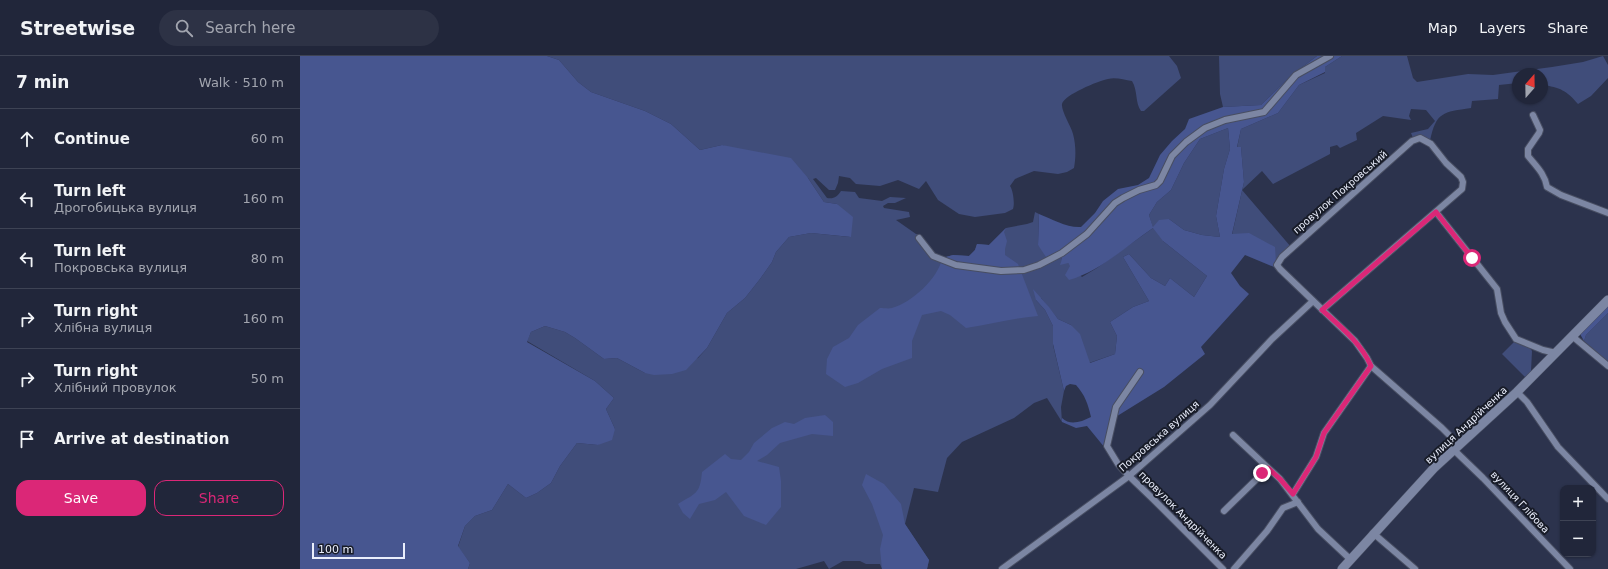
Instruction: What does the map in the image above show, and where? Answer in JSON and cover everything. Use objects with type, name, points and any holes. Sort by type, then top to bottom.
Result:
[{"type":"street","points":[[919,238],[933,256],[956,265],[1007,271],[1024,270],[1039,265],[1062,253],[1087,234],[1115,203],[1139,190],[1156,185],[1160,181],[1172,156],[1186,142],[1205,128],[1225,120],[1264,112],[1296,75],[1330,56]]},
{"type":"street","points":[[1533,115],[1540,130],[1528,149],[1528,156],[1546,180],[1547,187],[1561,195],[1608,213]]},
{"type":"street","name":"провулок Покровський","points":[[1313,301],[1277,265],[1282,257],[1412,142],[1420,138],[1431,144],[1446,163],[1461,177],[1463,182],[1462,189],[1436,212]]},
{"type":"street","points":[[1322,310],[1436,212],[1498,289],[1503,318],[1516,338],[1543,350],[1556,353]]},
{"type":"street","name":"вулиця Андрійченка","points":[[1342,569],[1373,533],[1434,468],[1518,392],[1608,300]]},
{"type":"street","points":[[1313,301],[1355,341],[1368,358],[1371,366],[1442,428],[1456,447]]},
{"type":"street","name":"Покровська вулиця","points":[[1002,569],[1129,476],[1210,404],[1272,339],[1313,301]]},
{"type":"street","points":[[1572,336],[1608,366]]},
{"type":"street","points":[[1293,494],[1316,457],[1324,433],[1371,366]]},
{"type":"street","name":"провулок Андрійченка","points":[[1140,372],[1116,406],[1107,446],[1118,464],[1129,476],[1223,569]]},
{"type":"street","points":[[1518,392],[1527,402],[1558,447],[1608,499]]},
{"type":"street","points":[[1233,435],[1280,479],[1293,494],[1318,529],[1350,559]]},
{"type":"street","name":"вулиця Глібова","points":[[1456,447],[1483,478],[1570,569]]},
{"type":"street","points":[[1224,511],[1268,468]]},
{"type":"street","points":[[1234,569],[1267,532],[1284,508],[1298,502]]},
{"type":"street","points":[[1373,533],[1415,569]]},
{"type":"shaded area","points":[[300,56],[547,56],[559,60],[578,82],[591,92],[645,111],[671,124],[700,150],[722,145],[791,158],[808,178],[824,202],[837,204],[853,217],[851,237],[811,233],[789,237],[776,252],[772,262],[745,298],[727,313],[707,348],[686,370],[672,374],[654,375],[645,373],[617,358],[604,359],[565,332],[545,326],[531,332],[527,342],[595,381],[614,398],[606,409],[615,429],[612,440],[598,445],[577,443],[560,466],[551,483],[537,493],[526,498],[508,484],[492,510],[475,516],[465,526],[458,546],[470,563],[468,569],[300,569]]},
{"type":"shaded area","points":[[547,56],[1169,56],[1177,66],[1181,78],[1144,111],[1141,111],[1139,108],[1132,81],[1120,79],[1111,78],[1097,82],[1064,100],[1062,107],[1075,142],[1074,168],[1067,172],[1058,174],[1034,171],[1015,179],[1010,186],[1014,204],[1013,209],[1005,213],[975,217],[959,214],[938,200],[926,181],[919,189],[898,180],[880,186],[856,184],[850,178],[839,176],[835,190],[829,190],[816,178],[813,179],[827,198],[835,197],[841,191],[855,192],[859,198],[882,201],[890,197],[906,198],[883,206],[884,208],[909,212],[910,217],[896,220],[916,234],[921,235],[922,240],[934,255],[942,258],[953,255],[969,256],[975,250],[977,244],[989,245],[1006,228],[1033,222],[1035,212],[1039,214],[1038,245],[1058,253],[1062,259],[1082,277],[1153,228],[1149,215],[1157,202],[1171,190],[1184,163],[1200,139],[1228,128],[1230,149],[1224,169],[1216,216],[1220,237],[1202,235],[1184,230],[1169,219],[1163,241],[1207,276],[1194,297],[1170,278],[1165,286],[1151,278],[1129,254],[1123,257],[1149,301],[1133,307],[1110,322],[1117,336],[1115,354],[1089,363],[1071,325],[1058,319],[1041,298],[1036,300],[1045,310],[1053,326],[1053,345],[1064,391],[1061,407],[1062,422],[1047,398],[1034,403],[1014,418],[962,442],[947,458],[938,492],[914,488],[905,524],[929,560],[927,569],[882,569],[880,564],[866,564],[860,561],[843,561],[829,569],[824,561],[796,569],[468,569],[470,563],[458,547],[465,526],[475,516],[492,510],[508,484],[526,498],[537,493],[551,483],[560,466],[577,443],[598,445],[615,429],[606,409],[614,398],[595,381],[527,341],[531,332],[545,326],[565,332],[604,359],[617,358],[645,373],[698,358],[707,348],[727,313],[745,298],[772,262],[776,252],[789,237],[811,233],[850,237],[837,204],[824,202],[808,178],[722,145],[700,150],[671,124],[645,111],[591,92],[578,82],[559,60]]},
{"type":"shaded area","points":[[1219,56],[1317,56],[1293,74],[1261,105],[1223,107],[1220,94]]},
{"type":"shaded area","points":[[1317,56],[1342,56],[1325,67],[1325,72],[1299,85],[1278,113],[1241,129],[1237,147],[1241,147],[1244,182],[1232,234],[1249,233],[1275,247],[1276,263],[1274,267],[1245,255],[1231,273],[1240,286],[1249,294],[1201,347],[1205,354],[1164,387],[1114,418],[1105,448],[1087,426],[1076,428],[1062,422],[1062,418],[1072,423],[1080,422],[1091,417],[1086,400],[1076,385],[1070,384],[1066,386],[1064,391],[1053,344],[1053,326],[1045,310],[1036,300],[1033,289],[1058,319],[1071,325],[1080,334],[1090,363],[1115,354],[1117,336],[1110,322],[1133,307],[1149,301],[1123,257],[1129,254],[1151,278],[1165,286],[1170,278],[1194,297],[1207,276],[1163,241],[1153,228],[1092,271],[1069,280],[1065,275],[1070,266],[1068,263],[1060,265],[1062,259],[1058,253],[1046,257],[1038,245],[1039,214],[1065,225],[1081,227],[1095,213],[1103,201],[1118,189],[1138,185],[1149,178],[1160,155],[1185,129],[1189,119],[1223,107],[1261,105],[1293,74]],"holes":[[[1228,128],[1230,149],[1224,169],[1216,216],[1220,237],[1202,235],[1184,230],[1169,219],[1159,220],[1153,227],[1149,215],[1157,202],[1171,190],[1184,163],[1200,139]]]},
{"type":"shaded area","points":[[1342,56],[1407,56],[1413,78],[1417,82],[1468,74],[1493,75],[1512,72],[1512,84],[1499,85],[1498,99],[1472,101],[1471,108],[1442,115],[1435,124],[1430,141],[1424,136],[1413,138],[1411,133],[1428,129],[1435,121],[1426,110],[1411,109],[1409,116],[1411,120],[1383,116],[1356,133],[1357,140],[1340,148],[1337,145],[1330,147],[1330,154],[1273,184],[1262,171],[1242,190],[1244,182],[1241,147],[1237,148],[1241,129],[1278,113],[1299,85],[1325,73],[1325,67]]},
{"type":"shaded area","points":[[1603,56],[1608,65],[1608,78],[1591,96],[1578,104],[1563,90],[1548,86],[1548,68],[1545,68],[1583,62]]},
{"type":"shaded area","points":[[1242,190],[1291,247],[1276,263],[1232,235]]},
{"type":"shaded area","points":[[1006,228],[1004,232],[1007,241],[1005,255],[1018,264],[1038,316],[966,328],[950,315],[941,311],[922,315],[912,341],[912,358],[882,369],[858,383],[845,387],[826,374],[827,359],[833,347],[849,338],[858,325],[880,308],[892,308],[899,305],[923,289],[936,274],[942,258],[953,255],[969,256],[975,250],[977,244],[989,245]]},
{"type":"shaded area","points":[[1608,305],[1608,313],[1586,335],[1584,341],[1580,334]]},
{"type":"shaded area","points":[[1608,313],[1608,362],[1584,341],[1586,335]]},
{"type":"shaded area","points":[[1515,341],[1528,345],[1532,351],[1531,371],[1525,377],[1502,354]]},
{"type":"shaded area","points":[[825,415],[833,422],[833,436],[812,434],[780,443],[767,455],[757,461],[779,467],[781,481],[781,507],[766,525],[744,516],[726,492],[715,500],[699,504],[690,519],[683,513],[678,504],[696,492],[700,485],[702,472],[725,454],[731,459],[741,460],[749,452],[754,443],[772,428],[785,422],[794,424],[805,418]]},
{"type":"shaded area","points":[[866,474],[884,484],[901,504],[905,524],[929,560],[927,569],[882,569],[880,549],[883,535],[872,504],[862,485]]},
{"type":"route","points":[[1262,473],[1268,468],[1293,494],[1316,457],[1324,433],[1371,366],[1368,358],[1355,341],[1322,310],[1436,212],[1472,258]]}]
